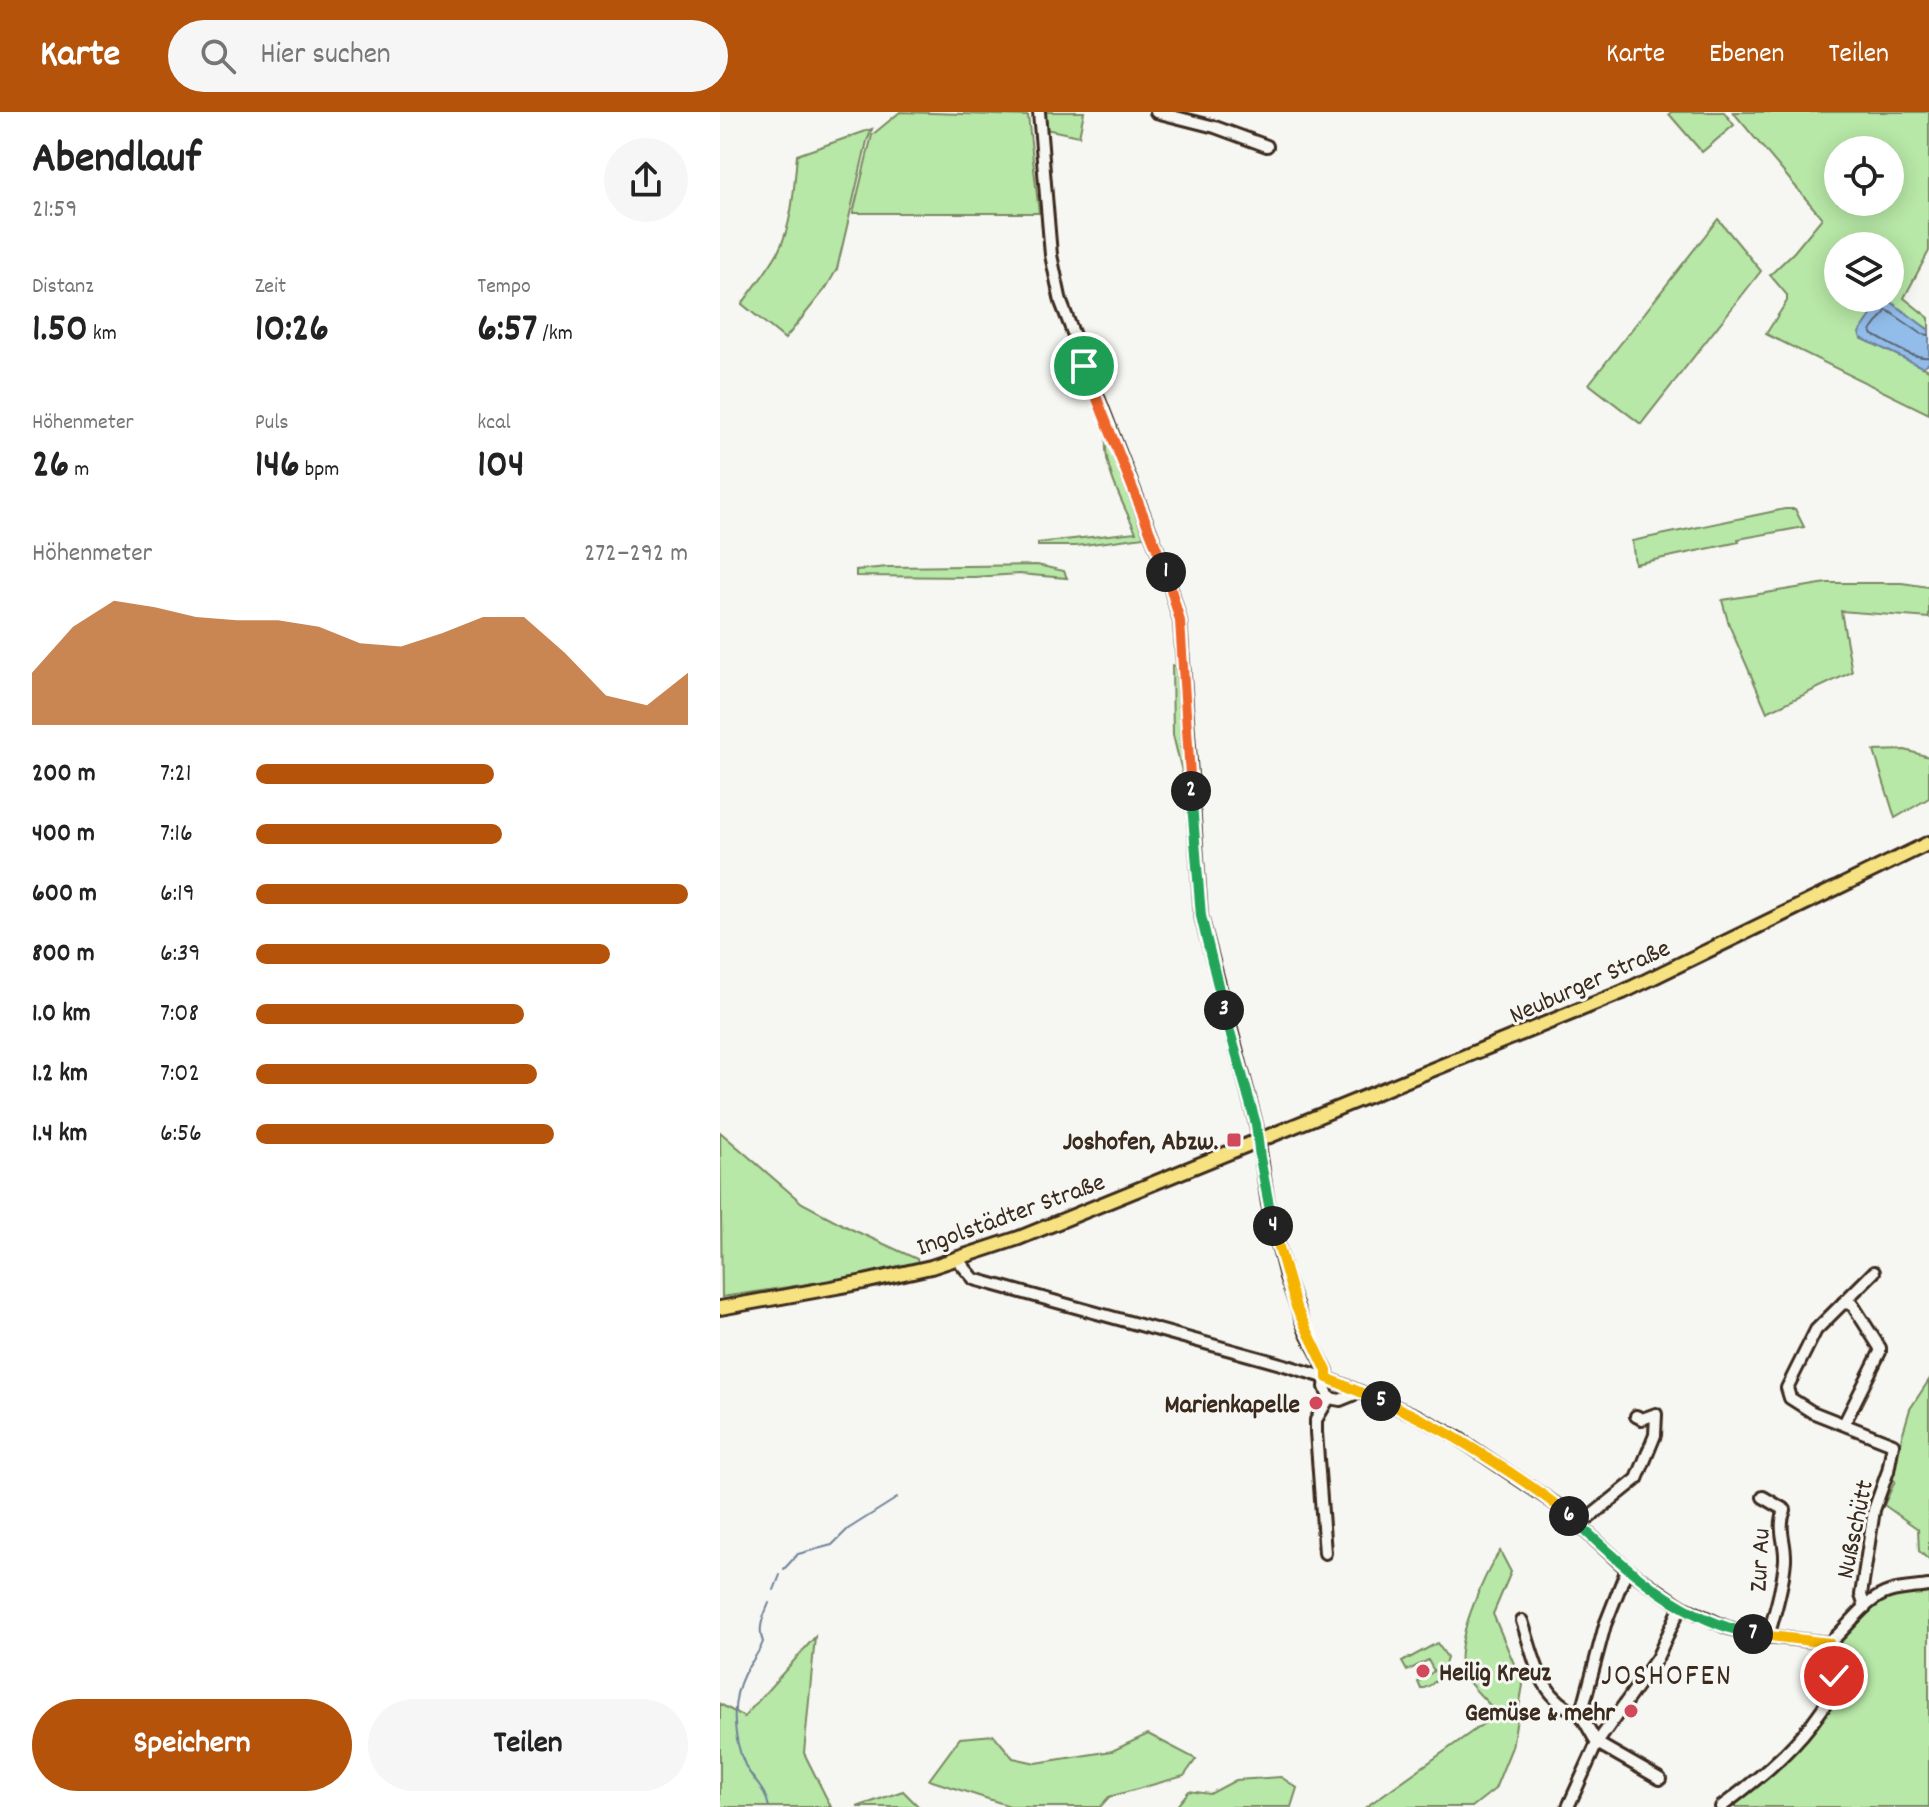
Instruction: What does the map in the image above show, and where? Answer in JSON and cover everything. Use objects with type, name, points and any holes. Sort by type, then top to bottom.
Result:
[{"type":"main road","name":"Neuburger Straße","points":[[1259,1140],[1623,992],[1929,843]]},
{"type":"main road","name":"Ingolstädter Straße","points":[[720,1308],[864,1282],[958,1260],[1259,1140]]},
{"type":"street","points":[[1039,112],[1051,255],[1061,302],[1171,589],[1180,621],[1201,916],[1259,1140],[1268,1204],[1286,1277],[1306,1332],[1327,1371],[1325,1387],[1329,1398]]},
{"type":"street","points":[[1156,112],[1177,114],[1267,146]]},
{"type":"street","points":[[958,1260],[974,1279],[1327,1378],[1415,1415],[1442,1429],[1557,1505],[1627,1569],[1681,1606],[1726,1627],[1768,1637],[1829,1643],[1846,1629],[1864,1604]]},
{"type":"street","points":[[1843,1303],[1874,1272]]},
{"type":"street","points":[[1843,1303],[1852,1304],[1880,1348],[1844,1424]]},
{"type":"street","name":"Nußschütt","points":[[1843,1303],[1816,1330],[1787,1388],[1790,1398],[1812,1412],[1889,1442],[1894,1447],[1874,1510],[1861,1595],[1864,1604],[1889,1592],[1929,1586]]},
{"type":"street","points":[[1329,1398],[1340,1400],[1360,1392]]},
{"type":"street","points":[[1325,1553],[1316,1420],[1329,1398]]},
{"type":"street","points":[[1580,1525],[1637,1479],[1655,1435],[1656,1414],[1642,1419],[1636,1416]]},
{"type":"street","name":"Zur Au","points":[[1763,1497],[1785,1510],[1780,1525],[1784,1571],[1768,1637]]},
{"type":"street","points":[[1581,1715],[1605,1625],[1627,1569]]},
{"type":"street","points":[[1568,1807],[1597,1743],[1657,1658],[1681,1606]]},
{"type":"street","points":[[1522,1621],[1546,1690],[1564,1707],[1581,1715],[1597,1743],[1660,1779]]},
{"type":"street","points":[[1721,1807],[1778,1764],[1826,1705],[1832,1691],[1834,1673],[1829,1643]]},
{"type":"green space","points":[[900,112],[1028,116],[1039,213],[853,213],[872,135]]},
{"type":"green space","points":[[1043,112],[1084,112],[1079,136],[1045,129]]},
{"type":"green space","points":[[1724,112],[1734,125],[1702,152],[1669,114]]},
{"type":"green space","points":[[1733,112],[1929,112],[1929,251],[1904,298],[1904,232],[1824,232],[1824,312],[1878,312],[1861,338],[1929,370],[1929,414],[1766,334],[1787,301],[1787,295],[1770,275],[1822,218]]},
{"type":"green space","points":[[872,129],[837,269],[826,288],[785,339],[742,304],[783,241],[792,205],[797,155]]},
{"type":"green space","points":[[1718,219],[1761,271],[1641,424],[1589,384]]},
{"type":"green space","points":[[1904,298],[1929,318],[1929,330],[1904,312]]},
{"type":"green space","points":[[1108,433],[1144,537],[1076,546],[1038,546],[1038,543],[1136,532],[1110,469],[1106,443]]},
{"type":"green space","points":[[1795,509],[1804,527],[1635,564],[1632,541]]},
{"type":"green space","points":[[1037,565],[1064,571],[1067,578],[1019,574],[974,577],[856,576],[856,570],[888,567]]},
{"type":"green space","points":[[1827,583],[1902,583],[1929,587],[1929,618],[1841,611],[1852,672],[1767,712],[1729,625],[1722,600]]},
{"type":"green space","points":[[1172,665],[1180,667],[1187,792],[1173,735]]},
{"type":"green space","points":[[1905,750],[1929,757],[1929,798],[1895,818],[1874,751]]},
{"type":"green space","points":[[720,1132],[802,1203],[917,1259],[918,1263],[842,1279],[722,1297]]},
{"type":"green space","points":[[1929,1380],[1929,1560],[1919,1551],[1918,1529],[1884,1505],[1895,1481],[1890,1477],[1910,1409]]},
{"type":"green space","points":[[1500,1551],[1511,1572],[1493,1614],[1523,1685],[1512,1747],[1495,1789],[1472,1807],[1366,1807],[1497,1714],[1464,1675],[1461,1648],[1471,1612]]},
{"type":"green space","points":[[1929,1588],[1929,1807],[1725,1807],[1785,1764],[1835,1696],[1837,1646],[1879,1602],[1892,1595]]},
{"type":"green space","points":[[815,1637],[804,1753],[831,1807],[720,1807],[720,1704],[744,1717]]},
{"type":"green space","points":[[1437,1643],[1447,1657],[1445,1663],[1435,1681],[1421,1689],[1418,1682],[1434,1671],[1428,1660],[1407,1671],[1402,1662]]},
{"type":"green space","points":[[1148,1734],[1196,1759],[1184,1776],[1109,1797],[1100,1807],[1013,1807],[929,1780],[960,1738],[994,1735],[1013,1758],[1036,1763],[1112,1751]]},
{"type":"green space","points":[[1281,1777],[1297,1788],[1291,1807],[1176,1807],[1189,1791],[1210,1794],[1236,1780]]},
{"type":"green space","points":[[903,1791],[919,1807],[857,1807]]},
{"type":"water","points":[[1873,312],[1904,312],[1929,330],[1929,363],[1922,367],[1861,338],[1859,333]]},
{"type":"waterway","points":[[784,1569],[798,1554],[832,1545],[848,1529],[897,1498]]},
{"type":"waterway","points":[[774,1590],[780,1575]]},
{"type":"waterway","points":[[769,1603],[761,1627],[763,1642],[740,1685],[735,1720],[745,1765],[765,1795],[769,1807]]},
{"type":"place","name":"Joshofen, Abzw.","points":[[1234,1140]]},
{"type":"place","name":"Marienkapelle","points":[[1316,1403]]},
{"type":"place","name":"Heilig Kreuz","points":[[1423,1671]]},
{"type":"place","name":"Gemüse & mehr","points":[[1631,1711]]},
{"type":"district","name":"JOSHOFEN","points":[[1667,1674]]},
{"type":"route","points":[[1084,366],[1167,575],[1180,621],[1201,916],[1256,1124],[1268,1204],[1286,1277],[1306,1332],[1327,1371],[1327,1378],[1415,1415],[1455,1436],[1557,1505],[1627,1569],[1681,1606],[1749,1634],[1829,1643],[1834,1676]]}]
